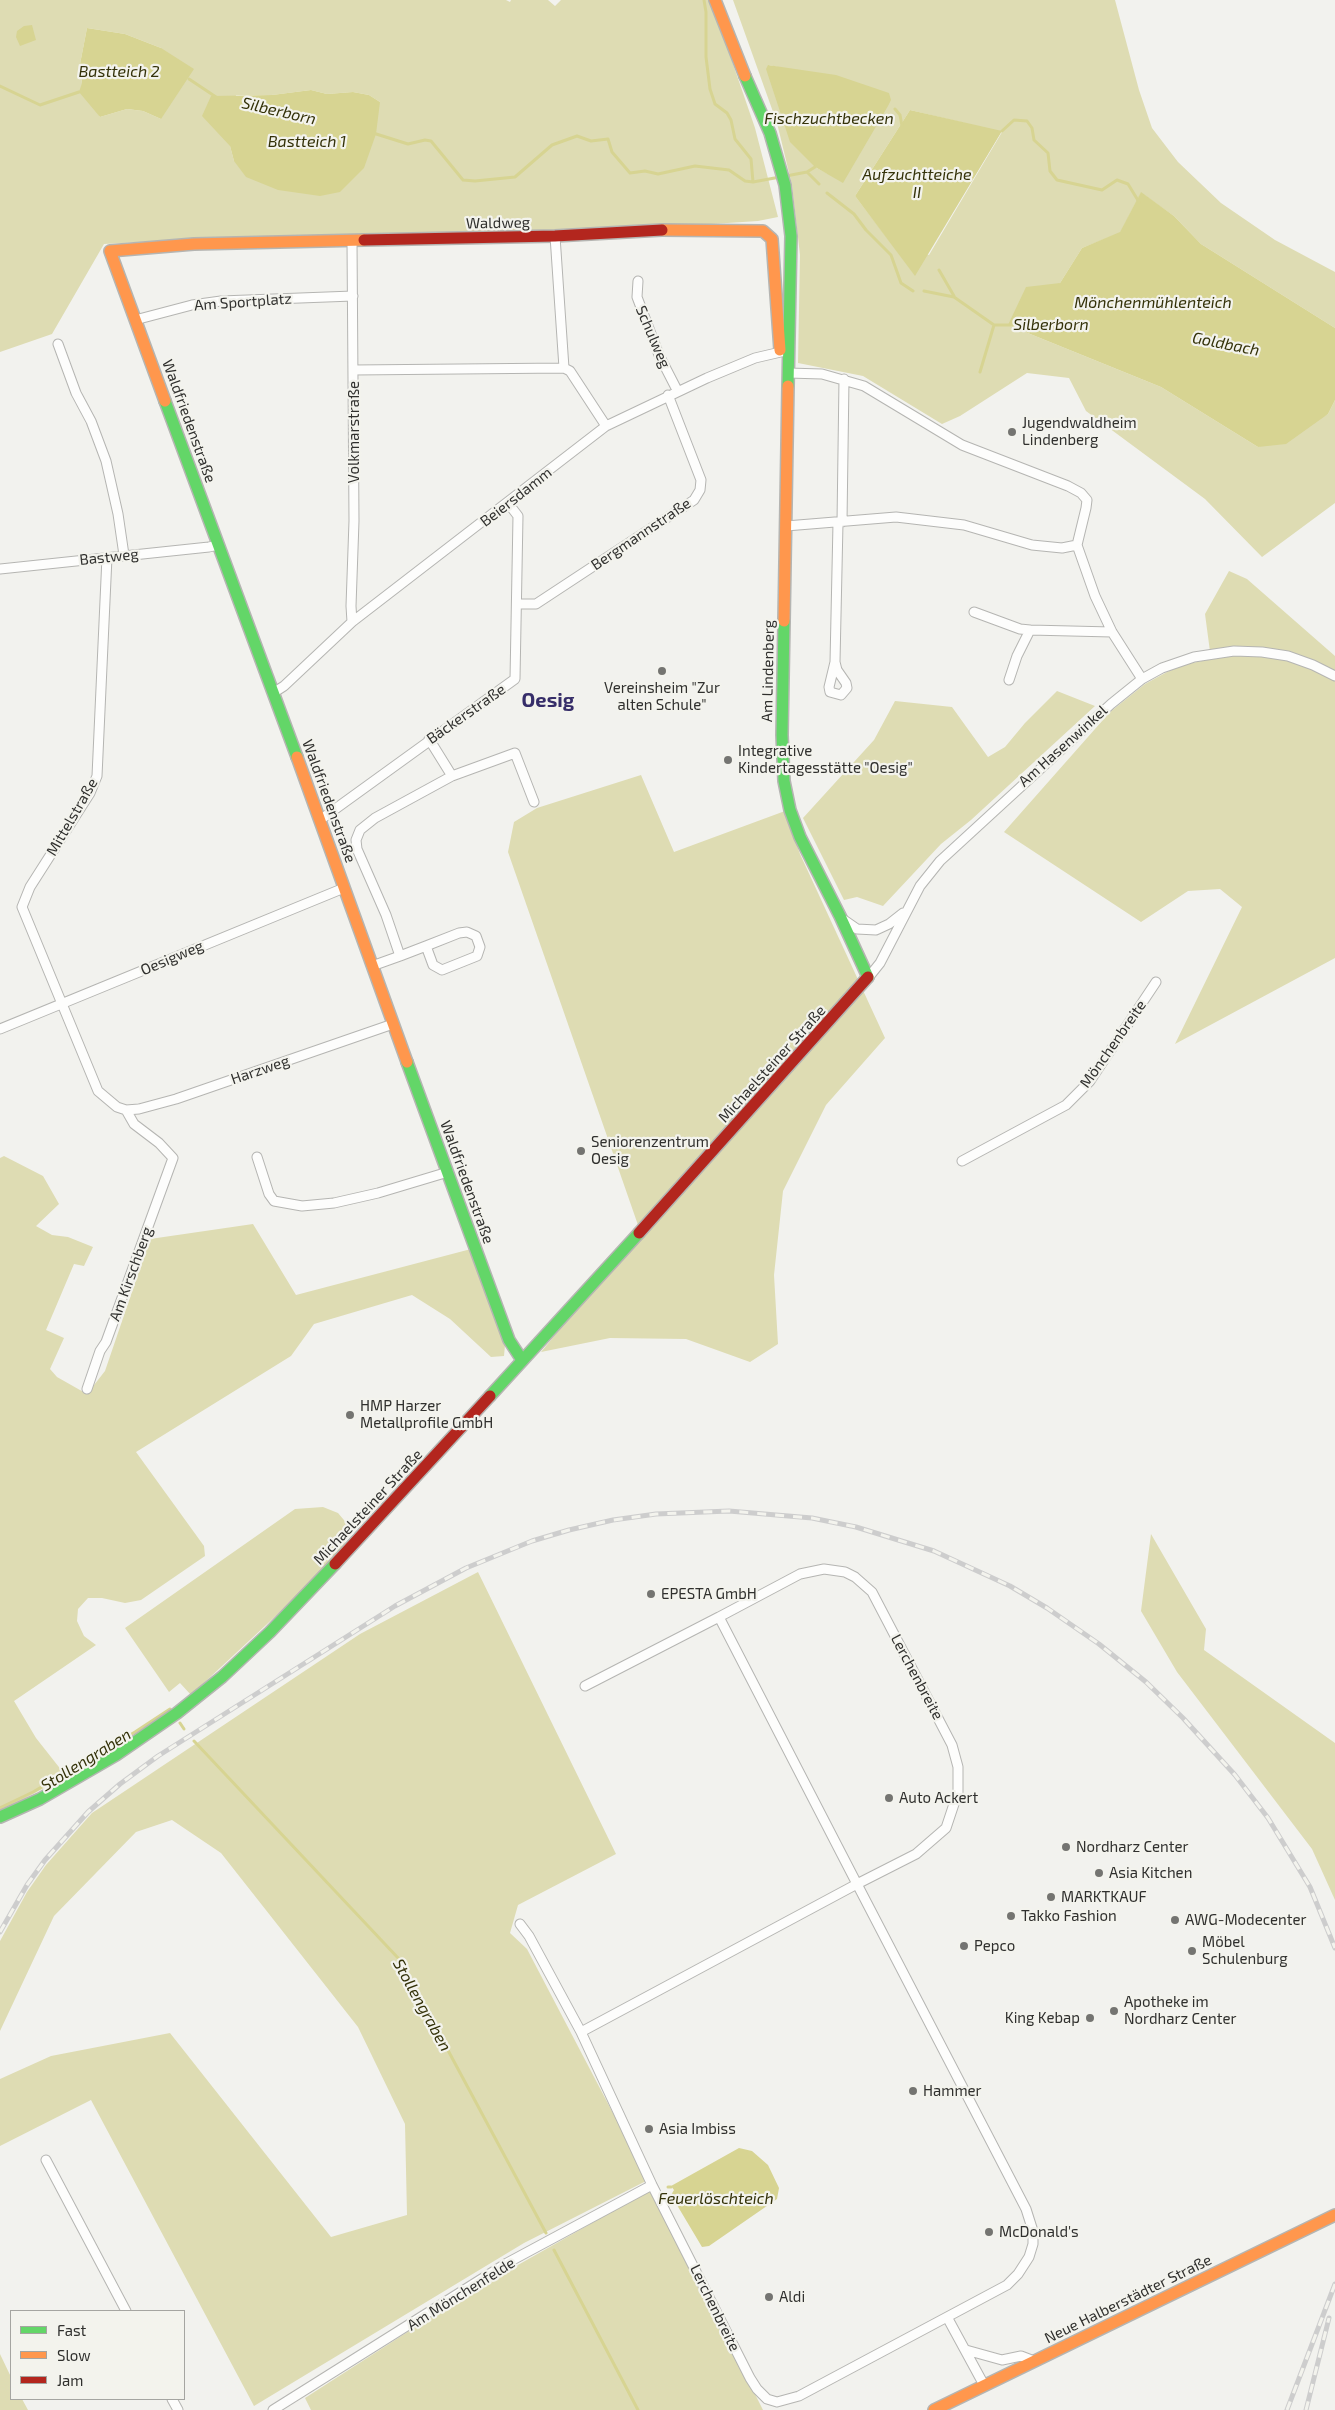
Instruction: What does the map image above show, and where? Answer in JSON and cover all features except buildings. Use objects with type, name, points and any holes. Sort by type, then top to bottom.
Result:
[{"type":"street","points":[[715,0],[728,36],[770,133],[783,176],[791,236],[792,284],[784,351]]},
{"type":"street","name":"Waldweg","points":[[110,250],[194,244],[556,236],[637,230],[763,231],[772,238],[784,351]]},
{"type":"street","points":[[556,236],[564,368]]},
{"type":"street","name":"Volkmarstraße","points":[[352,241],[354,370],[352,622]]},
{"type":"street","name":"Waldfriedenstraße","points":[[110,250],[509,1340],[522,1360]]},
{"type":"street","name":"Schulweg","points":[[638,281],[637,298],[659,354],[677,390]]},
{"type":"street","name":"Am Sportplatz","points":[[135,320],[192,305],[222,300],[352,296]]},
{"type":"street","points":[[58,344],[76,393],[90,421],[106,461],[118,514],[124,555]]},
{"type":"street","name":"Am Lindenberg","points":[[784,351],[788,369],[782,735],[784,781],[790,810],[800,837],[840,916],[868,978]]},
{"type":"street","name":"Beiersdamm","points":[[273,693],[284,686],[352,622],[606,426],[677,390],[755,358],[784,351]]},
{"type":"street","points":[[354,370],[564,368],[570,371],[606,426]]},
{"type":"street","points":[[788,369],[844,379],[874,391],[962,445],[1068,486],[1081,493],[1087,500],[1077,545],[1095,596],[1112,632],[1142,679]]},
{"type":"street","points":[[835,662],[844,379]]},
{"type":"street","name":"Bergmannstraße","points":[[517,604],[536,604],[694,500],[700,490],[701,480],[668,395]]},
{"type":"street","name":"Bäckerstraße","points":[[320,820],[429,739],[516,679],[518,516],[508,503]]},
{"type":"street","points":[[786,526],[896,517],[964,525],[1032,545],[1062,548],[1077,545]]},
{"type":"street","name":"Bastweg","points":[[0,569],[124,555],[209,548],[218,545]]},
{"type":"street","name":"Mittelstraße","points":[[62,1003],[22,907],[27,894],[90,793],[97,776],[107,558]]},
{"type":"street","points":[[974,612],[1020,629],[1112,632]]},
{"type":"street","points":[[1009,680],[1017,656],[1030,630]]},
{"type":"street","name":"Am Hasenwinkel","points":[[868,978],[883,956],[905,911],[929,874],[958,842],[1110,704],[1142,679],[1162,668],[1194,657],[1234,651],[1262,652],[1288,656],[1313,665],[1335,676]]},
{"type":"street","points":[[429,739],[452,776]]},
{"type":"street","points":[[400,956],[386,915],[356,849],[356,840],[360,830],[375,818],[452,776],[515,753],[534,802]]},
{"type":"street","name":"Oesigweg","points":[[0,1029],[344,888]]},
{"type":"street","points":[[840,916],[851,926],[858,929],[876,930],[889,924],[905,911]]},
{"type":"street","points":[[372,966],[426,946],[467,932],[476,936],[480,947],[477,956],[442,970],[433,965],[426,946]]},
{"type":"street","name":"Michaelsteiner Straße","points":[[0,1817],[40,1799],[116,1755],[177,1713],[222,1677],[309,1593],[736,1127],[868,978]]},
{"type":"street","name":"Mönchenbreite","points":[[962,1161],[1066,1105],[1090,1081],[1156,982]]},
{"type":"street","points":[[62,1003],[98,1091],[117,1107],[126,1110]]},
{"type":"street","name":"Harzweg","points":[[126,1110],[176,1099],[393,1024]]},
{"type":"street","name":"Am Kirschberg","points":[[87,1389],[173,1158],[159,1143],[134,1124],[126,1110]]},
{"type":"street","points":[[257,1157],[269,1194],[274,1201],[302,1206],[334,1203],[378,1193],[448,1172]]},
{"type":"street","name":"Lerchenbreite","points":[[581,2032],[916,1854],[946,1828],[958,1792],[959,1779],[956,1757],[944,1729],[872,1592],[855,1577],[833,1569],[812,1570],[764,1592],[585,1686]]},
{"type":"street","name":"Lerchenbreite","points":[[520,1924],[529,1936],[581,2032],[652,2185],[757,2389],[767,2399],[777,2402],[800,2396],[1007,2285],[1018,2274],[1029,2257],[1033,2231],[1028,2214],[719,1617]]},
{"type":"street","points":[[46,2160],[125,2310]]},
{"type":"street","name":"Am Mönchenfelde","points":[[273,2410],[507,2264],[652,2185]]},
{"type":"street","name":"Neue Halberstädter Straße","points":[[934,2410],[1335,2215]]},
{"type":"street","points":[[946,2317],[984,2385]]},
{"type":"street","points":[[966,2350],[1002,2360],[1021,2356],[1034,2361]]},
{"type":"shaded area","points":[[0,0],[506,0],[510,2],[511,0],[548,0],[555,6],[561,0],[711,0],[755,128],[778,217],[758,221],[528,236],[194,239],[104,244],[52,334],[0,352]],"holes":[[[87,28],[125,34],[161,48],[161,119],[143,111],[127,109],[100,117],[82,83],[80,64]],[[311,90],[327,94],[353,92],[369,95],[380,102],[234,161],[230,146],[236,95],[272,95]]]},
{"type":"shaded area","points":[[733,0],[1115,0],[1139,90],[1152,128],[1178,162],[1221,203],[1275,240],[1335,272],[1335,328],[1201,244],[1174,216],[1141,193],[1120,233],[1082,248],[1060,283],[1008,325],[1161,387],[1258,447],[1328,414],[1335,400],[1335,503],[1262,557],[1205,499],[1086,411],[1069,378],[1027,373],[960,416],[942,424],[863,376],[798,363],[800,255],[792,185],[777,123]],"holes":[[[769,65],[786,69],[828,174],[815,167]],[[910,110],[1002,132],[929,255],[888,239],[855,196]]]},
{"type":"shaded area","points":[[1229,571],[1247,579],[1335,656],[1335,958],[1175,1044],[1242,907],[1220,889],[1188,891],[1141,922],[1004,832],[1110,712],[1145,684],[1167,672],[1187,664],[1211,659],[1205,614]]},
{"type":"shaded area","points":[[1057,691],[1095,706],[971,820],[941,844],[883,906],[857,897],[844,900],[803,818],[874,740],[895,701],[952,707],[988,757],[1005,747],[1025,723]]},
{"type":"shaded area","points":[[641,775],[674,852],[785,811],[800,854],[885,1038],[826,1105],[783,1191],[774,1275],[778,1344],[750,1362],[686,1339],[610,1338],[541,1352],[635,1238],[638,1225],[508,852],[514,822],[537,808]]},
{"type":"shaded area","points":[[4,1156],[43,1176],[59,1204],[36,1226],[52,1235],[68,1237],[93,1247],[84,1266],[74,1264],[46,1330],[64,1338],[50,1369],[57,1377],[87,1394],[105,1371],[150,1239],[253,1224],[296,1295],[471,1249],[505,1345],[504,1356],[491,1357],[450,1319],[412,1295],[314,1324],[291,1356],[136,1452],[204,1546],[205,1556],[141,1600],[125,1603],[102,1598],[88,1598],[78,1609],[77,1621],[84,1636],[96,1645],[14,1701],[36,1738],[66,1776],[0,1812],[0,1158]]},
{"type":"shaded area","points":[[323,1507],[338,1513],[349,1526],[344,1545],[310,1584],[191,1695],[180,1683],[169,1692],[125,1628],[295,1509]]},
{"type":"shaded area","points":[[1151,1534],[1206,1629],[1204,1650],[1335,1743],[1335,1900],[1312,1849],[1177,1672],[1141,1611]]},
{"type":"shaded area","points":[[478,1572],[616,1854],[518,1905],[510,1933],[527,1949],[648,2180],[524,2243],[254,2406],[91,2100],[0,2146],[0,2079],[51,2056],[170,2033],[331,2237],[407,2215],[405,2124],[358,2027],[221,1853],[172,1820],[136,1832],[54,1916],[0,2031],[0,1941],[27,1892],[46,1865],[92,1813],[360,1634]]},
{"type":"shaded area","points":[[652,2189],[763,2410],[311,2410],[305,2398],[465,2295]]},
{"type":"shaded area","points":[[0,2354],[10,2375],[10,2400],[23,2400],[28,2410],[0,2410]]},
{"type":"water","points":[[32,25],[36,40],[20,46],[16,37],[17,31],[24,26]]},
{"type":"water","name":"Bastteich 2","points":[[87,28],[125,34],[161,48],[194,69],[161,119],[143,111],[127,109],[100,117],[79,92],[82,83],[80,64]]},
{"type":"water","name":"Fischzuchtbecken","points":[[768,65],[836,75],[889,93],[891,100],[888,106],[843,183],[815,167],[790,142],[766,69]]},
{"type":"water","name":"Bastteich 1","points":[[311,90],[327,94],[353,92],[369,95],[380,102],[376,134],[364,168],[340,192],[320,196],[278,190],[246,177],[234,161],[230,146],[202,116],[211,96],[272,95]]},
{"type":"water","name":"Aufzuchtteiche II","points":[[910,110],[1002,131],[915,276],[855,196]]},
{"type":"water","name":"Mönchenmühlenteich","points":[[1141,192],[1174,216],[1201,244],[1335,328],[1335,400],[1328,414],[1286,444],[1258,447],[1161,387],[1008,325],[1026,287],[1060,283],[1082,248],[1120,232]]},
{"type":"water","name":"Feuerlöschteich","points":[[739,2148],[752,2151],[768,2165],[779,2188],[777,2199],[709,2246],[702,2247],[671,2195],[674,2190],[671,2186]]},
{"type":"waterway","points":[[704,0],[706,12],[706,57],[710,89],[715,104],[727,113],[731,120],[735,139],[751,159],[753,182]]},
{"type":"waterway","name":"Silberborn","points":[[189,79],[216,97]]},
{"type":"waterway","name":"Silberborn","points":[[0,86],[40,105],[79,92]]},
{"type":"waterway","points":[[895,109],[900,115],[902,126]]},
{"type":"waterway","name":"Goldbach","points":[[1002,131],[1014,120],[1027,121],[1032,128],[1034,140],[1048,153],[1050,171],[1057,180],[1102,190],[1117,180],[1128,184],[1139,202]]},
{"type":"waterway","name":"Silberborn","points":[[373,133],[408,144],[425,140],[431,141],[463,180],[475,181],[515,177],[552,145],[577,136],[591,141],[608,139],[612,152],[630,173],[645,171],[658,174],[695,166],[729,170],[745,181],[753,182],[780,177]]},
{"type":"waterway","name":"Silberborn","points":[[786,176],[807,172],[815,167]]},
{"type":"waterway","name":"Silberborn","points":[[807,172],[819,184]]},
{"type":"waterway","name":"Silberborn","points":[[827,193],[854,214],[866,230],[891,255],[901,283],[913,291]]},
{"type":"waterway","points":[[939,270],[954,296]]},
{"type":"waterway","name":"Silberborn","points":[[924,291],[954,297],[994,325],[1011,325]]},
{"type":"waterway","points":[[980,372],[994,325]]},
{"type":"waterway","name":"Stollengraben","points":[[0,1808],[33,1792],[135,1732],[170,1709]]},
{"type":"waterway","name":"Stollengraben","points":[[180,1723],[184,1729]]},
{"type":"waterway","name":"Stollengraben","points":[[194,1741],[399,1959],[546,2233]]},
{"type":"waterway","name":"Stollengraben","points":[[554,2250],[638,2410]]},
{"type":"railway","points":[[0,1932],[27,1885],[45,1860],[88,1812],[120,1784],[158,1756],[395,1606],[466,1568],[532,1541],[569,1530],[613,1520],[656,1514],[729,1511],[812,1518],[856,1527],[934,1551],[1010,1586],[1047,1608],[1099,1644],[1146,1682],[1183,1718],[1235,1775],[1268,1818],[1310,1887],[1335,1948]]},
{"type":"railway","points":[[1287,2410],[1335,2284]]},
{"type":"railway","points":[[1306,2410],[1329,2318]]},
{"type":"traffic: fast","points":[[745,76],[770,133],[785,185],[791,236],[788,386]]},
{"type":"traffic: fast","points":[[165,401],[297,757]]},
{"type":"traffic: fast","points":[[784,621],[782,735],[784,781],[790,810],[800,837],[868,977]]},
{"type":"traffic: fast","points":[[407,1062],[509,1340],[522,1360]]},
{"type":"traffic: fast","points":[[490,1396],[639,1233]]},
{"type":"traffic: fast","points":[[0,1817],[40,1799],[116,1755],[177,1713],[222,1677],[270,1632],[335,1564]]},
{"type":"traffic: slow","points":[[715,0],[745,76]]},
{"type":"traffic: slow","points":[[662,230],[763,231],[772,239],[780,350]]},
{"type":"traffic: slow","points":[[165,401],[110,251],[194,244],[364,240]]},
{"type":"traffic: slow","points":[[784,621],[788,386]]},
{"type":"traffic: slow","points":[[297,757],[407,1062]]},
{"type":"traffic: slow","points":[[934,2410],[1335,2215]]},
{"type":"traffic: jam","points":[[364,240],[555,236],[662,230]]},
{"type":"traffic: jam","points":[[639,1233],[868,977]]},
{"type":"traffic: jam","points":[[335,1564],[490,1396]]},
{"type":"place","name":"Jugendwaldheim Lindenberg","points":[[1012,432]]},
{"type":"place","name":"Vereinsheim \"Zur alten Schule\"","points":[[662,671]]},
{"type":"place","name":"Integrative Kindertagesstätte \"Oesig\"","points":[[728,760]]},
{"type":"place","name":"Seniorenzentrum Oesig","points":[[581,1151]]},
{"type":"place","name":"HMP Harzer Metallprofile GmbH","points":[[350,1415]]},
{"type":"place","name":"EPESTA GmbH","points":[[651,1594]]},
{"type":"place","name":"Auto Ackert","points":[[889,1798]]},
{"type":"place","name":"Nordharz Center","points":[[1066,1847]]},
{"type":"place","name":"Asia Kitchen","points":[[1099,1873]]},
{"type":"place","name":"MARKTKAUF","points":[[1051,1897]]},
{"type":"place","name":"Takko Fashion","points":[[1011,1916]]},
{"type":"place","name":"AWG-Modecenter","points":[[1175,1920]]},
{"type":"place","name":"Pepco","points":[[964,1946]]},
{"type":"place","name":"Möbel Schulenburg","points":[[1192,1951]]},
{"type":"place","name":"Apotheke im Nordharz Center","points":[[1114,2011]]},
{"type":"place","name":"King Kebap","points":[[1090,2018]]},
{"type":"place","name":"Hammer","points":[[913,2091]]},
{"type":"place","name":"Asia Imbiss","points":[[649,2129]]},
{"type":"place","name":"McDonald's","points":[[989,2232]]},
{"type":"place","name":"Aldi","points":[[769,2297]]},
{"type":"district","name":"Oesig","points":[[548,700]]}]
